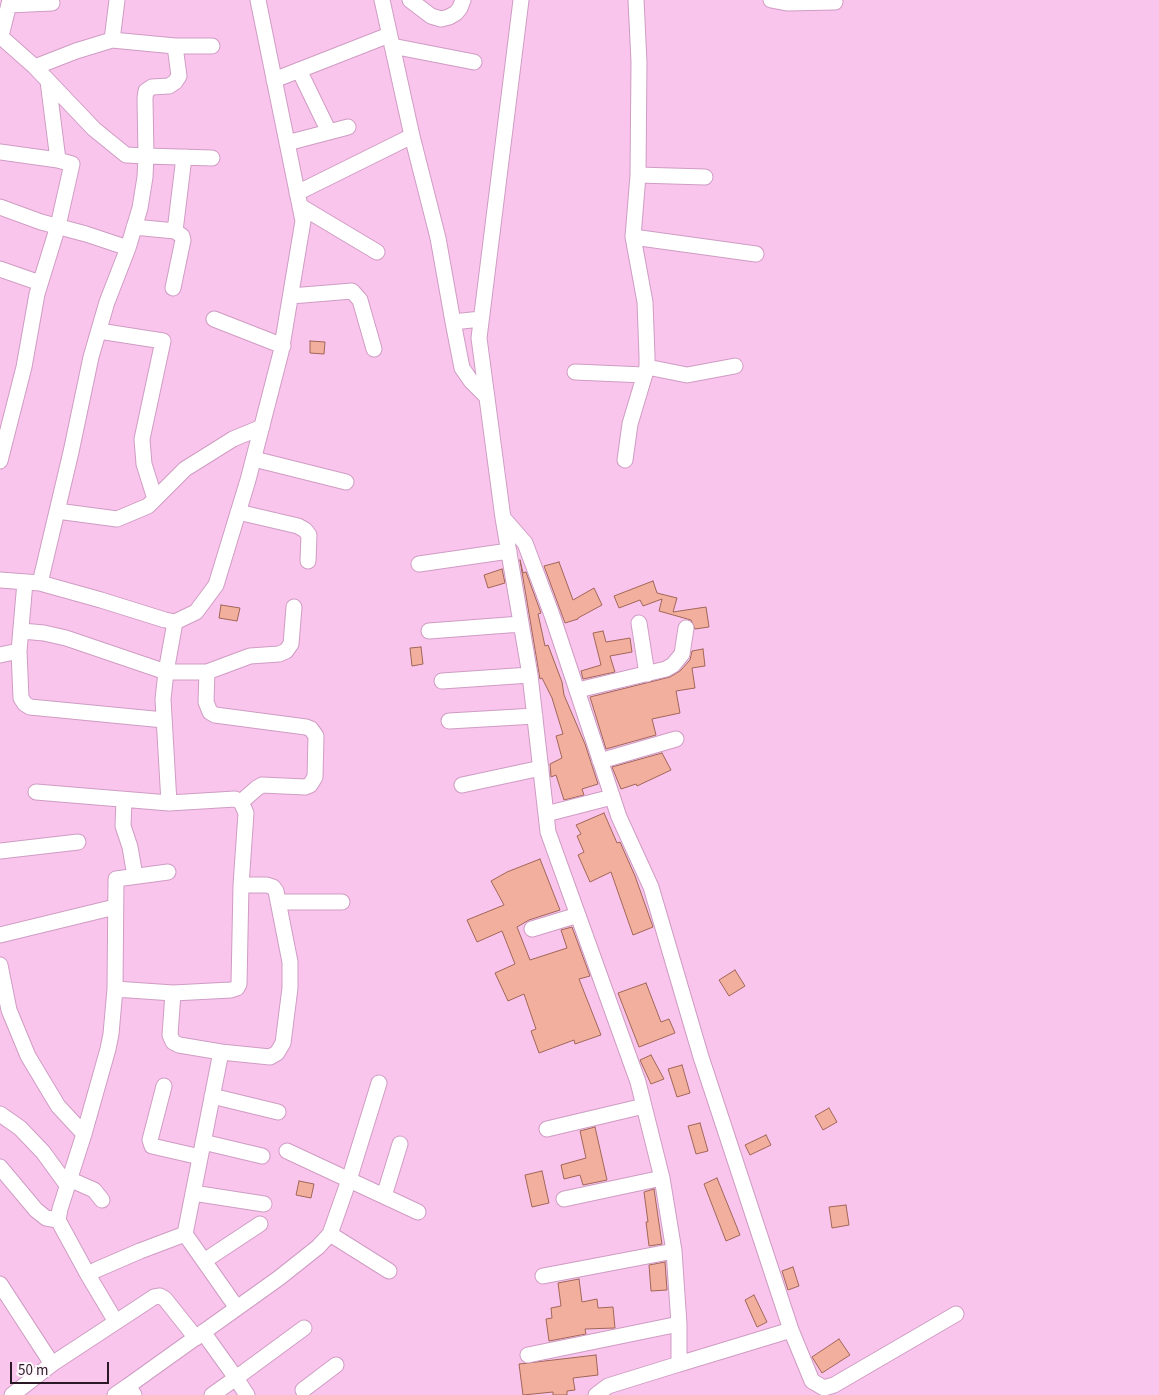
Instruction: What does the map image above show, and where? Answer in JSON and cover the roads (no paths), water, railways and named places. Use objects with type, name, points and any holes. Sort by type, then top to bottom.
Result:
[{"type":"street","points":[[112,40],[117,0]]},
{"type":"street","points":[[0,580],[33,582],[175,622],[196,612],[216,585],[254,459],[283,346],[303,221],[258,0]]},
{"type":"street","points":[[382,0],[412,136],[438,238],[462,368],[471,381],[487,397]]},
{"type":"street","points":[[410,0],[431,16],[441,19],[456,13],[460,8],[462,0]]},
{"type":"street","points":[[521,0],[479,338],[503,518],[530,675],[548,832],[638,1082],[662,1178],[674,1251],[679,1324],[679,1364]]},
{"type":"street","points":[[625,460],[630,424],[645,371],[645,302],[633,237],[638,175],[639,62],[636,0]]},
{"type":"street","points":[[771,0],[787,3],[835,2]]},
{"type":"street","points":[[52,3],[9,2],[0,36],[35,67],[94,129],[126,155],[212,158]]},
{"type":"street","points":[[35,67],[112,40],[175,46],[212,46]]},
{"type":"street","points":[[274,80],[299,70],[391,41],[474,62]]},
{"type":"street","points":[[164,720],[30,707],[21,698],[19,651],[33,582],[57,511],[91,358],[107,302],[128,248],[141,200],[146,156],[144,98],[146,91],[152,87],[169,86],[179,76],[175,46]]},
{"type":"street","points":[[299,70],[329,132]]},
{"type":"street","points":[[48,82],[58,160]]},
{"type":"street","points":[[287,143],[348,127]]},
{"type":"street","points":[[299,200],[412,136]]},
{"type":"street","points":[[0,152],[58,160],[72,164],[58,226],[40,283],[24,367],[1,454]]},
{"type":"street","points":[[175,231],[184,157]]},
{"type":"street","points":[[638,175],[705,177]]},
{"type":"street","points":[[299,200],[378,252]]},
{"type":"street","points":[[0,207],[41,222],[128,248]]},
{"type":"street","points":[[134,227],[178,232],[183,240],[173,288]]},
{"type":"street","points":[[633,237],[756,254]]},
{"type":"street","points":[[0,269],[40,283]]},
{"type":"street","points":[[291,296],[352,291],[360,300],[374,349]]},
{"type":"street","points":[[214,319],[283,346]]},
{"type":"street","points":[[453,322],[481,319]]},
{"type":"street","points":[[99,331],[163,341],[142,439],[144,464],[155,499]]},
{"type":"street","points":[[575,372],[645,371],[687,375],[735,366]]},
{"type":"street","points":[[57,511],[117,519],[148,506],[185,469],[233,438],[262,427]]},
{"type":"street","points":[[254,459],[346,482]]},
{"type":"street","points":[[238,512],[298,526],[305,530],[309,535],[308,562]]},
{"type":"street","points":[[503,518],[525,543],[578,690],[619,817],[651,887],[701,1057],[791,1330],[812,1381],[824,1388],[834,1385],[956,1314]]},
{"type":"street","points":[[419,564],[509,551]]},
{"type":"street","points":[[22,631],[66,638],[166,672],[207,672],[250,656],[279,654],[286,651],[291,644],[294,607]]},
{"type":"street","points":[[169,803],[163,699],[175,622]]},
{"type":"street","points":[[639,623],[647,674]]},
{"type":"street","points":[[428,631],[522,624]]},
{"type":"street","points":[[578,690],[666,669],[678,661],[682,654],[686,628]]},
{"type":"street","points":[[0,655],[19,651]]},
{"type":"street","points":[[207,672],[206,702],[210,712],[215,715],[306,727],[311,729],[316,736],[315,776],[310,784],[305,787],[262,785],[241,802]]},
{"type":"street","points":[[442,681],[530,675]]},
{"type":"street","points":[[449,721],[535,716]]},
{"type":"street","points":[[600,761],[676,739]]},
{"type":"street","points":[[462,785],[541,768]]},
{"type":"street","points":[[36,792],[169,803],[235,799],[241,802],[246,813],[241,885],[239,984],[237,988],[231,990],[173,992],[115,989]]},
{"type":"street","points":[[546,814],[612,797]]},
{"type":"street","points":[[124,800],[123,826],[130,847],[135,876]]},
{"type":"street","points":[[0,851],[78,842]]},
{"type":"street","points":[[116,1322],[58,1220],[108,1049],[115,989],[116,879],[168,872]]},
{"type":"street","points":[[173,992],[170,1035],[173,1042],[180,1045],[221,1052],[270,1057],[277,1053],[283,1043],[290,988],[290,962],[276,891],[273,887],[267,885],[241,885]]},
{"type":"street","points":[[278,902],[342,902]]},
{"type":"street","points":[[0,935],[115,907]]},
{"type":"street","points":[[532,929],[578,914]]},
{"type":"street","points":[[0,965],[2,984],[9,1010],[28,1056],[58,1106],[84,1134]]},
{"type":"street","points":[[221,1052],[185,1234],[237,1308]]},
{"type":"street","points":[[115,1395],[130,1391],[199,1335],[279,1278],[318,1247],[330,1234],[350,1180],[379,1083]]},
{"type":"street","points":[[164,1086],[150,1140],[152,1146],[200,1157]]},
{"type":"street","points":[[212,1096],[278,1112]]},
{"type":"street","points":[[547,1130],[644,1106]]},
{"type":"street","points":[[0,1114],[20,1128],[68,1182],[94,1190],[102,1200]]},
{"type":"street","points":[[203,1142],[262,1156]]},
{"type":"street","points":[[384,1196],[400,1144]]},
{"type":"street","points":[[286,1152],[418,1212]]},
{"type":"street","points":[[0,1166],[36,1210],[46,1218],[58,1220]]},
{"type":"street","points":[[564,1199],[662,1178]]},
{"type":"street","points":[[193,1193],[264,1204]]},
{"type":"street","points":[[204,1261],[260,1224]]},
{"type":"street","points":[[88,1275],[122,1258],[185,1234]]},
{"type":"street","points":[[330,1234],[389,1271]]},
{"type":"street","points":[[542,1276],[674,1251]]},
{"type":"street","points":[[0,1284],[52,1364]]},
{"type":"street","points":[[12,1395],[52,1364],[154,1297],[160,1296],[199,1335],[236,1378],[247,1395]]},
{"type":"street","points":[[528,1355],[679,1324]]},
{"type":"street","points":[[212,1395],[304,1328]]},
{"type":"street","points":[[596,1395],[608,1386],[791,1330]]},
{"type":"street","points":[[302,1393],[336,1365]]}]
